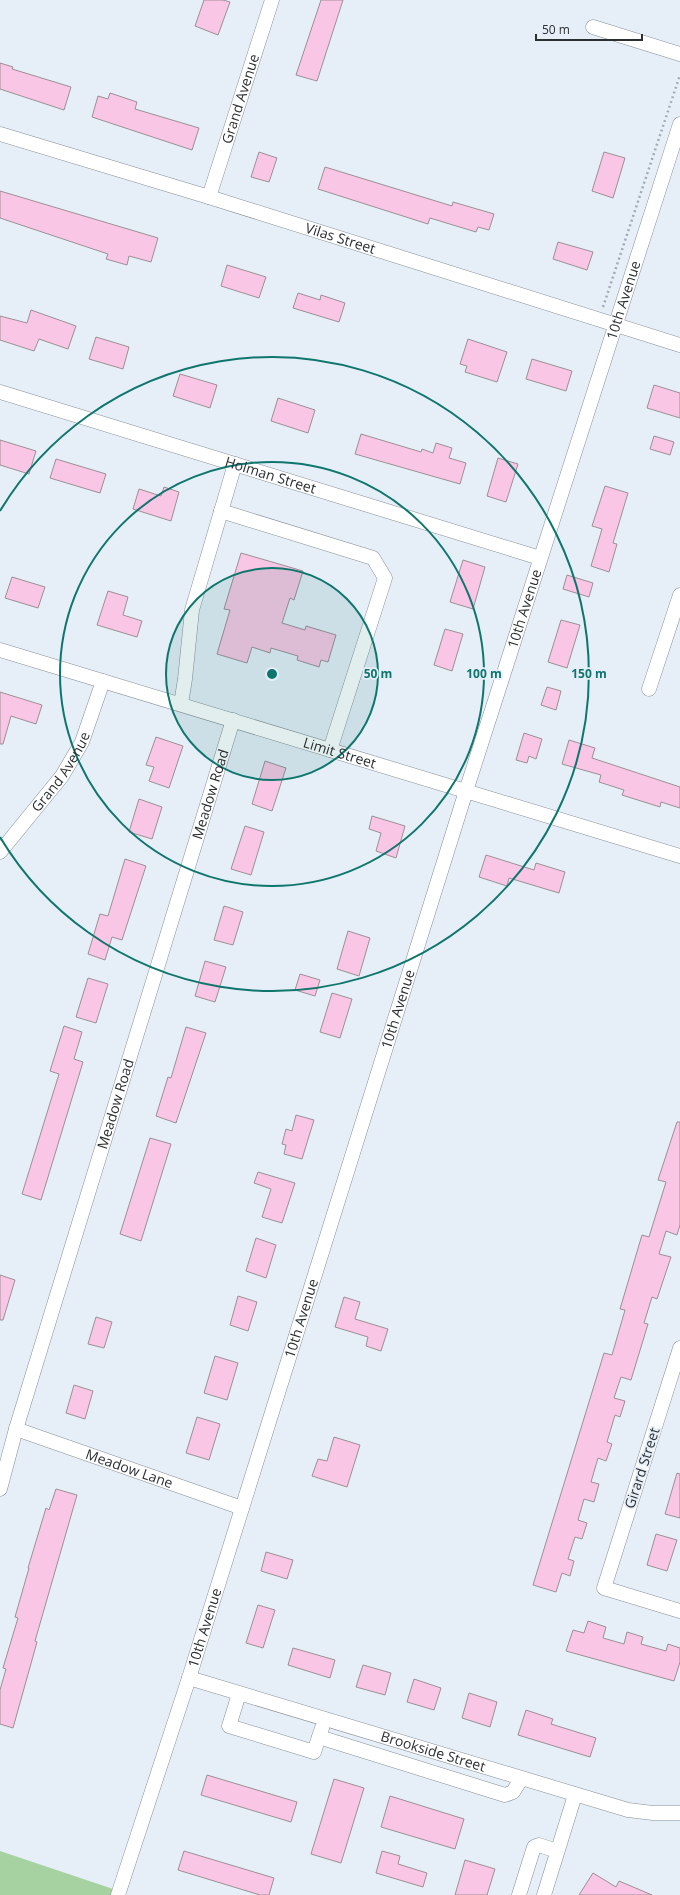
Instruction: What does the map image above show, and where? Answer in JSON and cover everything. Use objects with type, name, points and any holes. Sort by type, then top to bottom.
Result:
[{"type":"street","name":"Grand Avenue","points":[[209,197],[272,0]]},
{"type":"street","points":[[593,26],[680,54]]},
{"type":"street","name":"10th Avenue","points":[[123,1894],[466,791],[680,124]]},
{"type":"street","name":"Vilas Street","points":[[0,134],[209,197],[614,326],[680,345]]},
{"type":"street","name":"Holman Street","points":[[0,392],[540,558]]},
{"type":"street","points":[[181,704],[192,610],[235,464]]},
{"type":"street","points":[[221,511],[373,558],[385,578],[330,750]]},
{"type":"street","points":[[649,689],[680,595]]},
{"type":"street","name":"Limit Street","points":[[0,650],[680,856]]},
{"type":"street","name":"Grand Avenue","points":[[0,852],[62,776],[82,742],[103,681]]},
{"type":"street","name":"Meadow Road","points":[[0,1489],[16,1429],[233,720]]},
{"type":"street","name":"Girard Street","points":[[680,1348],[604,1588],[680,1611]]},
{"type":"street","name":"Meadow Lane","points":[[16,1429],[242,1508]]},
{"type":"street","name":"Brookside Street","points":[[189,1678],[628,1810],[653,1813],[680,1813]]},
{"type":"street","points":[[239,1694],[229,1726],[314,1752],[325,1719]]},
{"type":"street","points":[[319,1737],[505,1795],[514,1792],[521,1779]]},
{"type":"street","points":[[544,1895],[575,1795]]},
{"type":"street","points":[[519,1895],[534,1846],[539,1845],[557,1851]]},
{"type":"path","points":[[603,308],[680,75]]},
{"type":"green space","points":[[0,1851],[119,1891],[118,1895],[0,1895]]},
{"type":"building","points":[[204,0],[223,0],[230,2],[218,35],[195,26]]},
{"type":"building","points":[[321,0],[343,0],[317,81],[296,75]]},
{"type":"building","points":[[0,63],[13,67],[12,69],[71,87],[64,110],[0,89]]},
{"type":"building","points":[[110,93],[137,102],[135,109],[199,128],[192,150],[92,117],[98,96],[108,99]]},
{"type":"building","points":[[259,152],[277,158],[269,182],[251,177]]},
{"type":"building","points":[[604,152],[625,158],[613,198],[592,191]]},
{"type":"building","points":[[325,167],[452,206],[453,202],[494,214],[489,230],[478,227],[476,232],[430,218],[428,224],[318,189]]},
{"type":"building","points":[[0,191],[158,238],[151,262],[129,256],[127,265],[106,259],[108,254],[0,218]]},
{"type":"building","points":[[558,242],[593,252],[587,270],[553,259]]},
{"type":"building","points":[[227,265],[266,277],[259,298],[221,286]]},
{"type":"building","points":[[298,293],[320,300],[321,295],[345,303],[339,322],[293,308]]},
{"type":"building","points":[[31,310],[76,326],[68,349],[39,339],[34,351],[0,340],[0,316],[27,323]]},
{"type":"building","points":[[96,337],[129,347],[123,369],[89,359]]},
{"type":"building","points":[[468,339],[507,352],[497,382],[465,372],[467,366],[460,364]]},
{"type":"building","points":[[532,359],[572,371],[566,391],[526,379]]},
{"type":"building","points":[[180,374],[217,385],[210,408],[173,396]]},
{"type":"building","points":[[654,385],[680,393],[680,418],[647,408]]},
{"type":"building","points":[[278,398],[315,410],[308,433],[271,421]]},
{"type":"building","points":[[361,434],[421,452],[422,449],[433,453],[436,443],[452,448],[449,458],[466,463],[460,484],[355,454]]},
{"type":"building","points":[[654,436],[674,442],[670,455],[650,449]]},
{"type":"building","points":[[0,440],[36,451],[29,474],[0,465]]},
{"type":"building","points":[[498,458],[518,464],[506,502],[487,496]]},
{"type":"building","points":[[56,459],[106,474],[100,493],[50,478]]},
{"type":"building","points":[[605,486],[628,493],[613,543],[617,544],[609,572],[591,566],[602,529],[592,526]]},
{"type":"building","points":[[164,487],[179,492],[171,521],[133,509],[139,489],[161,496]]},
{"type":"building","points":[[241,553],[303,571],[294,600],[290,598],[282,623],[305,630],[306,626],[336,635],[328,662],[321,660],[319,667],[297,660],[298,656],[271,648],[270,653],[252,647],[247,663],[217,654],[230,610],[224,609]]},
{"type":"building","points":[[463,560],[485,567],[473,609],[450,602]]},
{"type":"building","points":[[567,575],[593,583],[589,597],[563,589]]},
{"type":"building","points":[[12,577],[45,587],[38,608],[5,598]]},
{"type":"building","points":[[108,591],[128,597],[123,615],[142,621],[137,637],[97,625]]},
{"type":"building","points":[[561,620],[580,625],[567,668],[548,662]]},
{"type":"building","points":[[445,629],[463,634],[452,671],[434,665]]},
{"type":"building","points":[[547,687],[561,691],[556,710],[541,705]]},
{"type":"building","points":[[0,692],[42,705],[36,724],[11,716],[3,744],[0,744]]},
{"type":"building","points":[[524,733],[542,739],[536,759],[529,756],[527,763],[516,760]]},
{"type":"building","points":[[156,737],[183,746],[169,788],[149,781],[154,767],[146,765]]},
{"type":"building","points":[[569,740],[595,748],[592,758],[680,787],[680,808],[661,802],[660,807],[622,795],[624,790],[599,782],[601,775],[562,764]]},
{"type":"building","points":[[265,761],[286,768],[272,811],[252,804]]},
{"type":"building","points":[[139,799],[162,807],[152,839],[129,832]]},
{"type":"building","points":[[372,816],[405,826],[396,858],[376,851],[381,833],[369,829]]},
{"type":"building","points":[[245,826],[264,832],[251,875],[231,869]]},
{"type":"building","points":[[486,855],[534,870],[536,863],[565,872],[559,893],[509,878],[507,886],[479,877]]},
{"type":"building","points":[[125,859],[146,866],[122,940],[112,937],[105,960],[88,954],[100,914],[108,916]]},
{"type":"building","points":[[224,906],[243,912],[233,945],[214,940]]},
{"type":"building","points":[[348,931],[370,938],[359,976],[337,969]]},
{"type":"building","points":[[205,961],[226,967],[215,1002],[195,996]]},
{"type":"building","points":[[300,974],[320,980],[315,996],[295,990]]},
{"type":"building","points":[[88,978],[108,984],[96,1023],[76,1017]]},
{"type":"building","points":[[332,993],[352,999],[340,1038],[320,1032]]},
{"type":"building","points":[[64,1026],[82,1032],[74,1059],[83,1062],[41,1200],[22,1194],[59,1074],[50,1071]]},
{"type":"building","points":[[186,1027],[206,1033],[176,1123],[156,1116],[168,1077],[171,1078]]},
{"type":"building","points":[[296,1115],[314,1120],[302,1159],[284,1154],[286,1145],[282,1144],[286,1129],[292,1131]]},
{"type":"building","points":[[677,1122],[680,1122],[680,1225],[677,1235],[666,1231],[659,1254],[671,1257],[657,1299],[652,1297],[644,1323],[648,1324],[631,1380],[621,1377],[614,1398],[625,1401],[620,1417],[615,1415],[607,1442],[612,1444],[606,1461],[598,1458],[591,1482],[599,1484],[594,1502],[584,1499],[578,1520],[587,1523],[582,1539],[575,1537],[568,1559],[574,1561],[570,1576],[562,1573],[556,1592],[533,1585],[604,1353],[612,1355],[625,1310],[620,1309],[642,1235],[649,1237],[666,1182],[658,1180]]},
{"type":"building","points":[[150,1138],[171,1144],[141,1241],[120,1234]]},
{"type":"building","points":[[258,1172],[295,1183],[282,1223],[262,1217],[271,1189],[254,1183]]},
{"type":"building","points":[[256,1238],[276,1245],[266,1278],[246,1271]]},
{"type":"building","points":[[0,1275],[15,1280],[3,1320],[0,1320]]},
{"type":"building","points":[[238,1296],[257,1302],[248,1331],[230,1325]]},
{"type":"building","points":[[344,1297],[360,1302],[355,1319],[388,1329],[381,1351],[366,1346],[368,1337],[335,1327]]},
{"type":"building","points":[[96,1317],[112,1322],[104,1348],[88,1344]]},
{"type":"building","points":[[215,1356],[238,1363],[227,1400],[204,1393]]},
{"type":"building","points":[[74,1385],[93,1391],[85,1419],[66,1413]]},
{"type":"building","points":[[197,1417],[220,1424],[209,1460],[186,1453]]},
{"type":"building","points":[[334,1437],[360,1445],[347,1487],[312,1476],[318,1459],[327,1461]]},
{"type":"building","points":[[677,1473],[680,1474],[680,1518],[665,1514]]},
{"type":"building","points":[[56,1489],[77,1495],[35,1641],[37,1642],[13,1728],[0,1724],[0,1690],[6,1669],[3,1668],[18,1618],[15,1617],[28,1568],[46,1508],[49,1510]]},
{"type":"building","points":[[656,1534],[677,1540],[667,1571],[647,1565]]},
{"type":"building","points":[[266,1552],[293,1560],[287,1579],[261,1571]]},
{"type":"building","points":[[258,1605],[275,1610],[263,1648],[246,1643]]},
{"type":"building","points":[[588,1621],[606,1627],[603,1638],[624,1644],[627,1632],[643,1637],[641,1644],[666,1651],[668,1644],[680,1648],[680,1662],[674,1681],[566,1651],[573,1630],[584,1633]]},
{"type":"building","points":[[293,1648],[335,1660],[330,1678],[288,1665]]},
{"type":"building","points":[[363,1665],[391,1673],[385,1695],[356,1687]]},
{"type":"building","points":[[414,1679],[441,1688],[434,1710],[407,1702]]},
{"type":"building","points":[[469,1693],[497,1702],[490,1727],[462,1718]]},
{"type":"building","points":[[526,1710],[553,1719],[551,1724],[596,1738],[590,1757],[518,1735]]},
{"type":"building","points":[[207,1775],[297,1802],[291,1822],[201,1795]]},
{"type":"building","points":[[334,1779],[364,1788],[341,1863],[311,1854]]},
{"type":"building","points":[[390,1796],[464,1819],[455,1849],[381,1827]]},
{"type":"building","points":[[184,1851],[274,1878],[269,1895],[260,1895],[178,1870]]},
{"type":"building","points":[[382,1851],[400,1856],[398,1864],[427,1873],[423,1887],[376,1873]]},
{"type":"building","points":[[465,1860],[495,1869],[487,1895],[455,1895]]},
{"type":"building","points":[[593,1873],[616,1887],[619,1881],[652,1895],[579,1895]]}]
